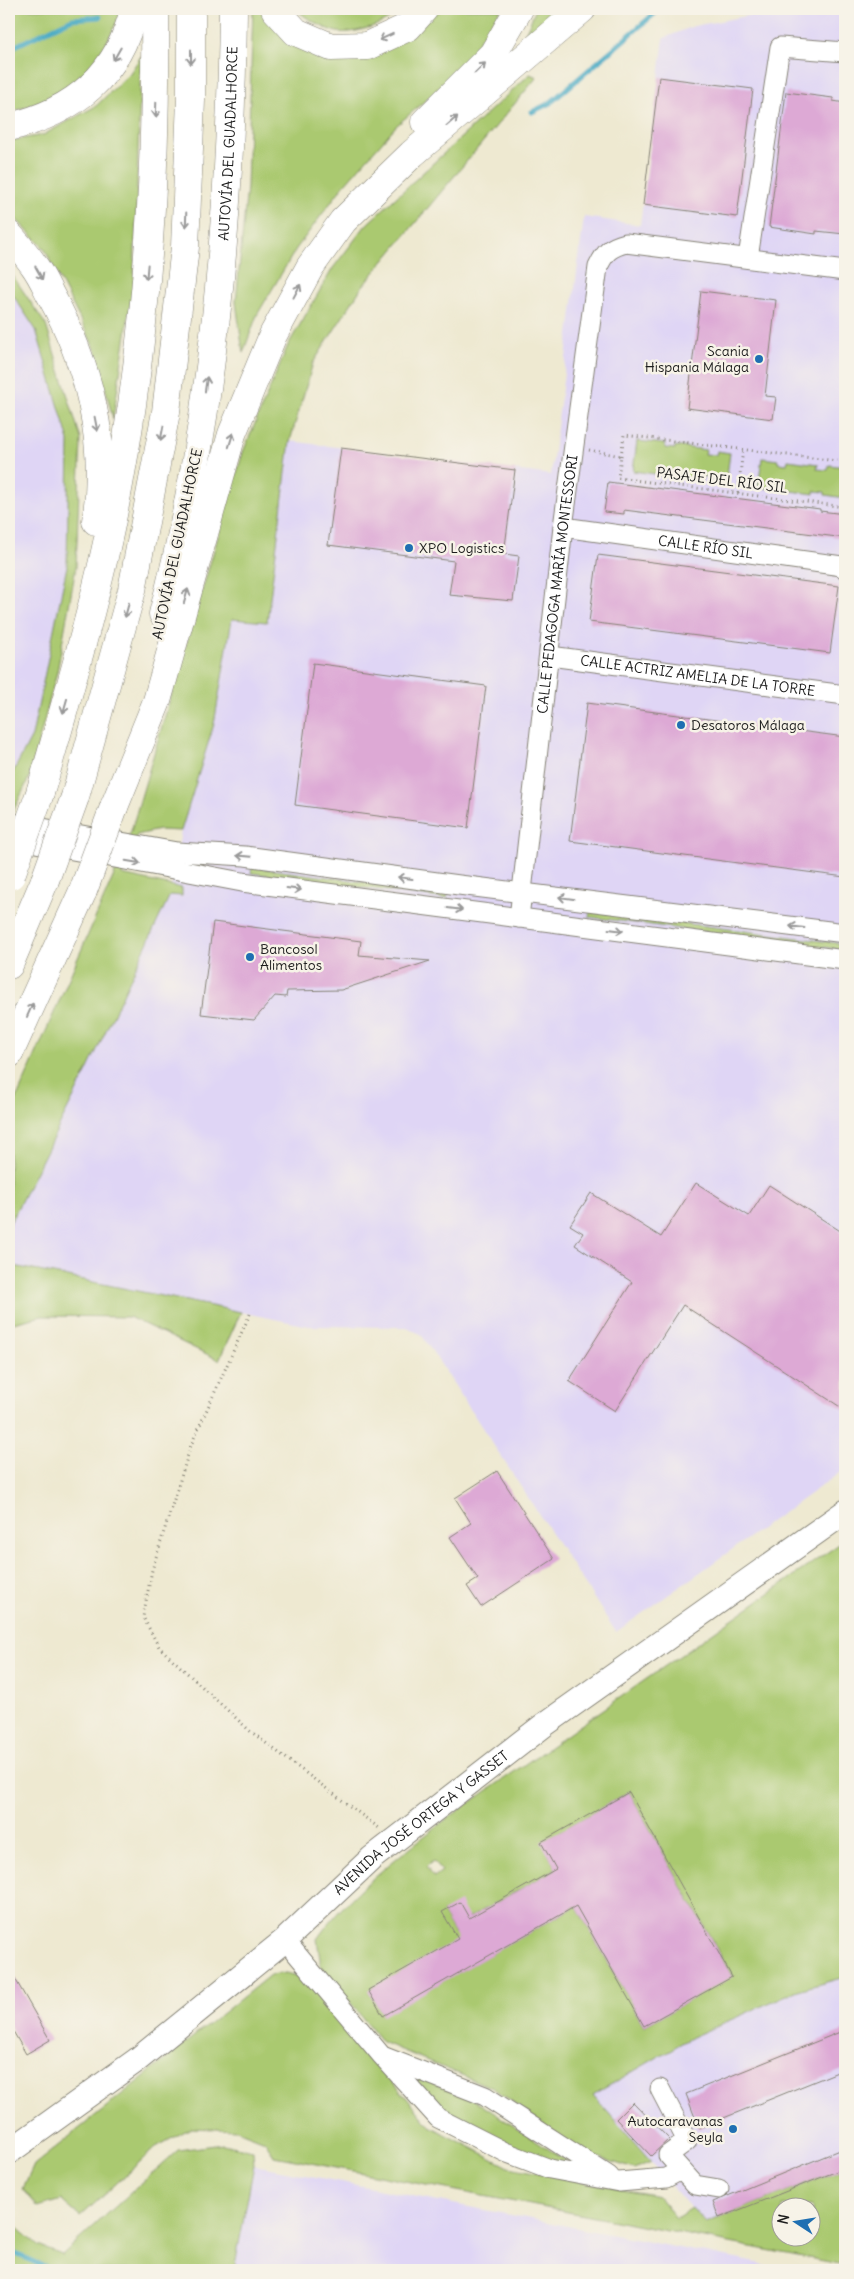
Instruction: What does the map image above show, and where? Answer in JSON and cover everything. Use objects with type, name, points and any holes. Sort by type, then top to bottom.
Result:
[{"type":"highway","points":[[9,128],[37,121],[74,102],[107,71],[128,33],[134,9]]},
{"type":"highway","points":[[10,878],[40,792],[74,673],[103,560],[124,455],[140,344],[151,227],[156,103],[154,9]]},
{"type":"highway","points":[[9,965],[75,797],[132,590],[166,412],[185,247],[191,100],[191,9]]},
{"type":"highway","name":"AUTOVÍA DEL GUADALHORCE","points":[[9,1054],[83,891],[114,807],[167,600],[197,455],[222,270],[230,156],[234,9]]},
{"type":"highway","points":[[275,9],[296,32],[331,46],[367,46],[408,27],[424,9]]},
{"type":"highway","points":[[114,807],[157,701],[232,434],[274,335],[310,267],[379,166],[493,54],[519,9]]},
{"type":"highway","points":[[343,221],[412,154],[582,9]]},
{"type":"highway","points":[[9,235],[34,264],[67,324],[88,381],[98,435],[98,507],[74,673]]},
{"type":"main road","name":"AVENIDA JOSÉ ORTEGA Y GASSET","points":[[9,2152],[136,2060],[285,1940],[372,1858],[544,1725],[845,1512]]},
{"type":"street","points":[[845,52],[780,47],[748,258],[845,271]]},
{"type":"street","name":"CALLE PEDAGOGA MARÍA MONTESSORI","points":[[519,918],[550,656],[563,527],[595,278],[605,252],[614,246],[626,243],[748,258]]},
{"type":"street","name":"CALLE RÍO SIL","points":[[563,527],[842,566],[845,569]]},
{"type":"street","name":"CALLE ACTRIZ AMELIA DE LA TORRE","points":[[550,656],[845,695]]},
{"type":"street","points":[[9,822],[70,842],[242,882],[845,960]]},
{"type":"street","points":[[9,838],[245,856],[845,933]]},
{"type":"street","points":[[285,1940],[382,2056],[438,2118],[505,2152],[550,2169],[619,2182],[666,2178],[681,2170]]},
{"type":"street","points":[[382,2056],[484,2096],[619,2182]]},
{"type":"street","points":[[660,2089],[687,2140],[668,2155],[695,2185],[719,2189]]},
{"type":"path","name":"PASAJE DEL RÍO SIL","points":[[845,462],[624,435],[618,478],[845,507]]},
{"type":"path","points":[[574,447],[621,456]]},
{"type":"path","points":[[738,493],[743,450]]},
{"type":"path","points":[[250,1314],[191,1445],[152,1570],[144,1617],[159,1647],[250,1731],[395,1840]]},
{"type":"shaded area","points":[[845,9],[845,1469],[616,1632],[421,1334],[404,1327],[309,1326],[9,1265],[9,1225],[86,1073],[170,894],[181,831],[214,724],[232,618],[267,622],[290,441],[551,475],[584,217],[640,225],[664,38],[694,26],[772,11]]},
{"type":"shaded area","points":[[9,289],[36,330],[69,441],[67,566],[32,736],[9,780]]},
{"type":"shaded area","name":"Autocaravanas Seyla","points":[[845,1977],[845,2168],[705,2224],[592,2096],[598,2086],[692,2037],[798,1990]]},
{"type":"shaded area","points":[[254,2165],[792,2270],[234,2270]]},
{"type":"green space","points":[[9,9],[122,9],[104,47],[93,63],[80,76],[49,98],[9,112]]},
{"type":"green space","points":[[253,9],[260,9],[285,34],[318,51],[435,9],[501,9],[455,75],[396,126],[344,185],[296,249],[257,315],[243,353],[236,302],[247,187]]},
{"type":"green space","points":[[296,9],[403,9],[381,23],[354,32],[337,32],[321,26]]},
{"type":"green space","points":[[536,9],[560,9],[521,43]]},
{"type":"green space","points":[[141,56],[134,281],[113,419],[96,351],[44,248],[9,212],[9,141],[43,135],[96,106],[130,73]]},
{"type":"green space","points":[[530,74],[537,77],[362,287],[313,363],[290,441],[267,622],[232,619],[214,724],[181,831],[159,830],[137,835],[122,875],[182,888],[182,896],[170,895],[86,1073],[9,1225],[9,1116],[114,875],[131,831],[243,452],[288,345],[333,268],[366,225]]},
{"type":"green space","points":[[9,270],[46,325],[81,439],[76,567],[57,672],[29,778],[10,818],[9,780],[32,736],[67,566],[69,441],[36,330],[9,289]]},
{"type":"green space","points":[[637,441],[665,444],[665,448],[675,449],[675,446],[706,450],[705,454],[716,455],[717,451],[730,453],[726,483],[713,481],[713,477],[703,476],[702,480],[673,476],[673,472],[663,471],[662,475],[633,471]]},
{"type":"green space","points":[[762,458],[778,460],[778,463],[787,464],[788,460],[818,464],[817,469],[828,470],[829,465],[845,467],[845,498],[825,495],[825,492],[814,491],[814,494],[784,490],[784,487],[774,485],[774,489],[758,487]]},
{"type":"green space","points":[[252,867],[448,893],[447,899],[251,873]]},
{"type":"green space","points":[[590,911],[845,944],[845,950],[589,917]]},
{"type":"green space","points":[[9,1265],[241,1312],[219,1360],[129,1317],[42,1316],[9,1324]]},
{"type":"green space","points":[[845,1540],[845,1977],[798,1990],[692,2037],[593,2095],[651,2162],[634,2169],[582,2152],[493,2088],[382,2042],[321,1966],[317,1939],[330,1922],[374,1877],[441,1823]],"holes":[[[629,1792],[732,1976],[644,2026],[576,1906],[383,2015],[369,1991],[475,1930],[472,1925],[455,1934],[442,1912],[469,1918],[556,1869],[542,1842]],[[433,1861],[442,1871],[434,1877],[426,1867]]]},
{"type":"green space","points":[[286,1973],[307,1978],[430,2126],[509,2167],[658,2196],[676,2218],[692,2208],[706,2223],[772,2197],[772,2246],[822,2246],[822,2196],[774,2196],[845,2168],[845,2265],[274,2156],[265,2141],[237,2130],[191,2128],[156,2147],[80,2217],[61,2200],[38,2207],[23,2189],[34,2165],[270,1975]]},
{"type":"green space","points":[[411,2074],[476,2101],[580,2170],[553,2164],[444,2112]]},
{"type":"green space","points":[[223,2144],[253,2151],[254,2165],[234,2270],[9,2270],[9,2221],[38,2246],[62,2255],[178,2150]]},
{"type":"building","points":[[659,77],[753,89],[737,217],[643,205]]},
{"type":"building","points":[[786,92],[833,98],[833,101],[845,103],[845,234],[816,231],[816,234],[769,227]]},
{"type":"building","points":[[701,291],[776,300],[765,396],[776,397],[773,419],[687,408]]},
{"type":"building","points":[[341,448],[515,470],[504,554],[519,556],[513,601],[449,595],[454,561],[328,545]]},
{"type":"building","points":[[608,482],[820,509],[820,511],[845,514],[845,538],[624,510],[624,514],[604,512]]},
{"type":"building","points":[[598,555],[839,586],[830,653],[589,622]]},
{"type":"building","points":[[313,663],[486,686],[468,828],[295,805]]},
{"type":"building","points":[[587,703],[845,737],[845,877],[570,841]]},
{"type":"building","points":[[213,922],[361,941],[359,955],[430,961],[341,990],[287,991],[286,997],[275,996],[254,1020],[201,1014]]},
{"type":"building","points":[[696,1183],[749,1216],[769,1185],[845,1234],[845,1410],[683,1305],[615,1411],[569,1381],[632,1282],[575,1245],[583,1233],[570,1225],[591,1193],[661,1237]]},
{"type":"building","points":[[497,1471],[554,1559],[481,1607],[467,1586],[478,1579],[450,1537],[471,1523],[455,1498]]},
{"type":"building","points":[[629,1792],[732,1977],[644,2026],[576,1906],[383,2016],[368,1990],[458,1939],[442,1912],[460,1902],[469,1918],[556,1869],[541,1842]]},
{"type":"building","points":[[9,1968],[50,2040],[26,2054],[9,2024]]},
{"type":"building","points":[[845,2030],[845,2069],[699,2128],[686,2094]]},
{"type":"building","points":[[633,2102],[669,2139],[651,2156],[616,2119]]},
{"type":"building","points":[[845,2148],[845,2168],[719,2218],[713,2202]]},
{"type":"waterway","points":[[532,112],[550,103],[660,9]]},
{"type":"waterway","points":[[9,49],[72,19],[100,17]]},
{"type":"waterway","points":[[9,2251],[52,2270]]},
{"type":"place","name":"Scania Hispania Málaga","points":[[759,359]]},
{"type":"place","name":"XPO Logistics","points":[[409,548]]},
{"type":"place","name":"Desatoros Málaga","points":[[681,725]]},
{"type":"place","name":"Bancosol Alimentos","points":[[250,957]]},
{"type":"place","name":"Autocaravanas Seyla","points":[[733,2129]]}]
